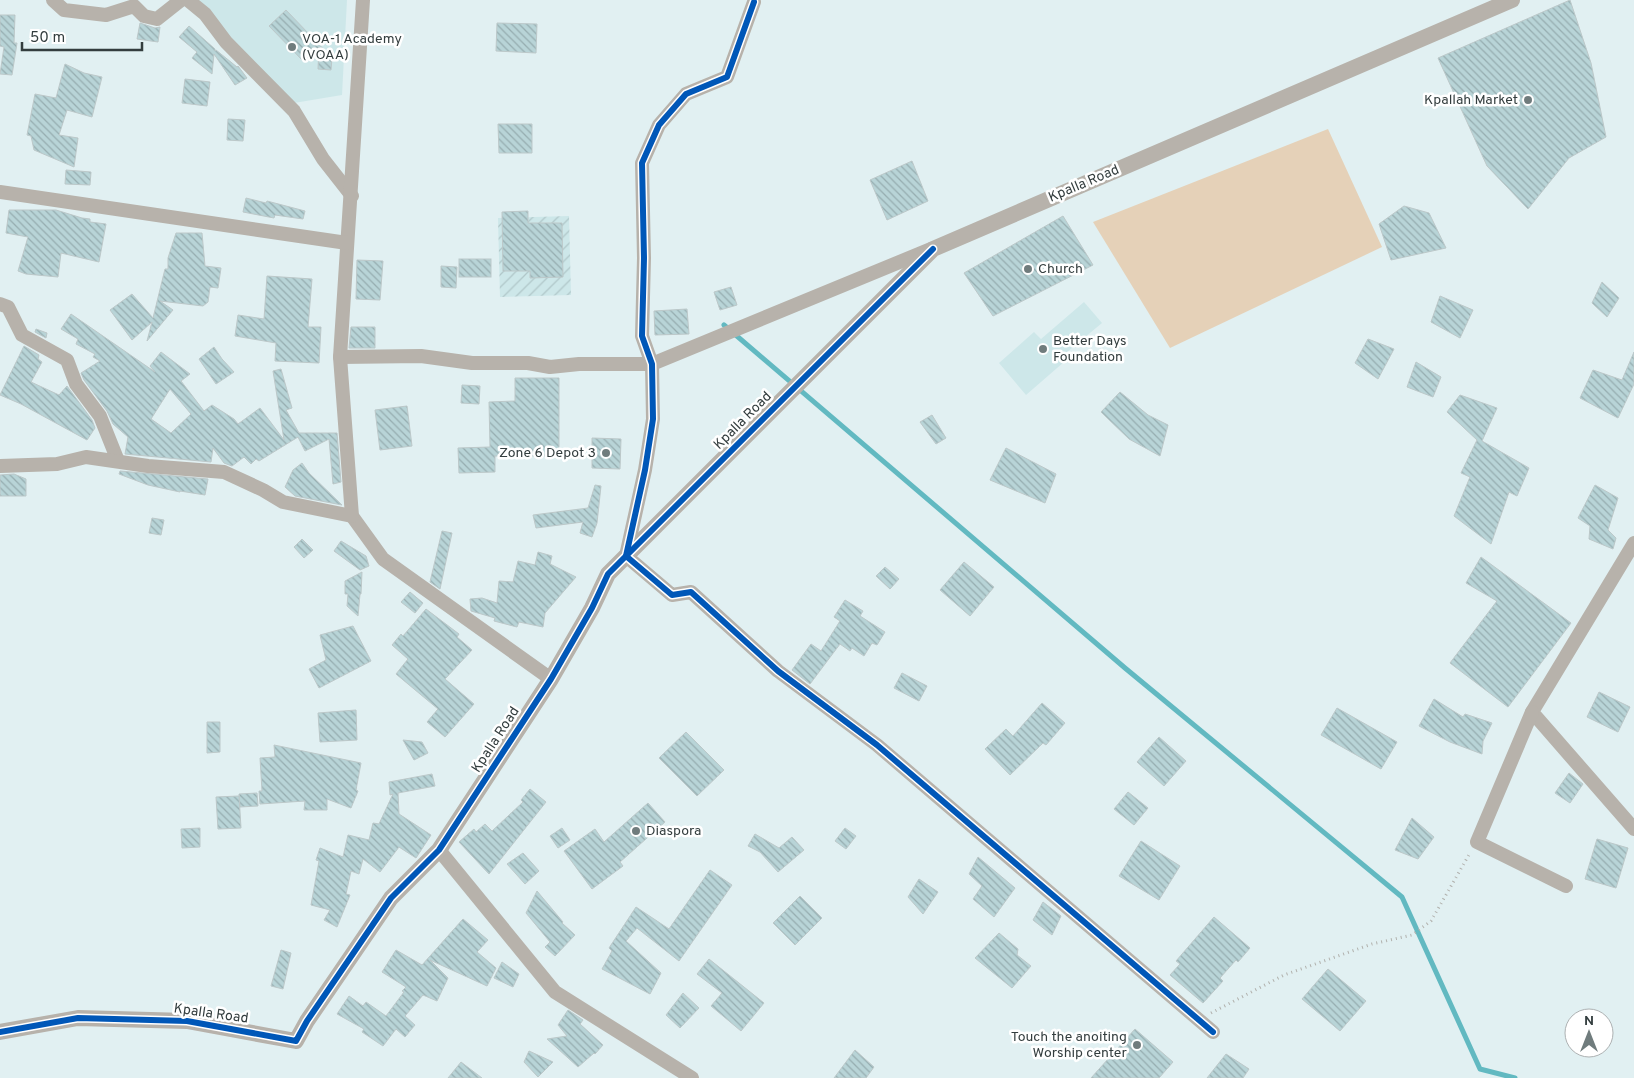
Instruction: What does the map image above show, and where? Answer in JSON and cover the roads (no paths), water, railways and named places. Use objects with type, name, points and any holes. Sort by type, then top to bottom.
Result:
[{"type":"street","points":[[53,0],[64,10],[106,15],[134,6],[144,16],[157,19],[181,0]]},
{"type":"street","points":[[188,0],[205,14],[226,42],[294,111],[323,159],[352,196]]},
{"type":"street","points":[[363,0],[352,196],[340,357],[352,516],[383,559],[551,679]]},
{"type":"street","name":"Kpalla Road","points":[[0,1032],[78,1018],[187,1021],[296,1041],[307,1021],[391,898],[439,850],[551,679],[592,608],[608,574],[933,248],[1512,0]]},
{"type":"street","points":[[755,1],[727,77],[686,94],[659,125],[642,163],[644,258],[642,336],[652,364],[653,419],[645,470],[626,556],[672,595],[691,592],[778,671],[877,745],[1214,1032]]},
{"type":"street","points":[[0,192],[347,243]]},
{"type":"street","points":[[340,357],[421,356],[472,363],[528,363],[550,367],[579,364],[652,364],[933,248]]},
{"type":"street","points":[[0,304],[8,307],[22,335],[67,360],[76,384],[100,416],[118,461]]},
{"type":"street","points":[[0,466],[57,464],[86,457],[148,466],[224,472],[263,490],[283,502],[352,516]]},
{"type":"street","points":[[1566,886],[1476,842],[1532,712],[1634,543]]},
{"type":"street","points":[[1532,712],[1634,829]]},
{"type":"street","points":[[439,850],[555,992],[692,1078]]},
{"type":"waterway","points":[[724,325],[1125,668],[1402,897],[1480,1069],[1515,1078]]},
{"type":"place","name":"VOA-1 Academy (VOAA)","points":[[292,47]]},
{"type":"place","name":"Kpallah Market","points":[[1528,100]]},
{"type":"place","name":"Church","points":[[1028,269]]},
{"type":"place","name":"Better Days Foundation","points":[[1043,349]]},
{"type":"place","name":"Zone 6 Depot 3","points":[[606,453]]},
{"type":"place","name":"Diaspora","points":[[636,831]]},
{"type":"place","name":"Touch the anoiting Worship center","points":[[1137,1045]]}]
